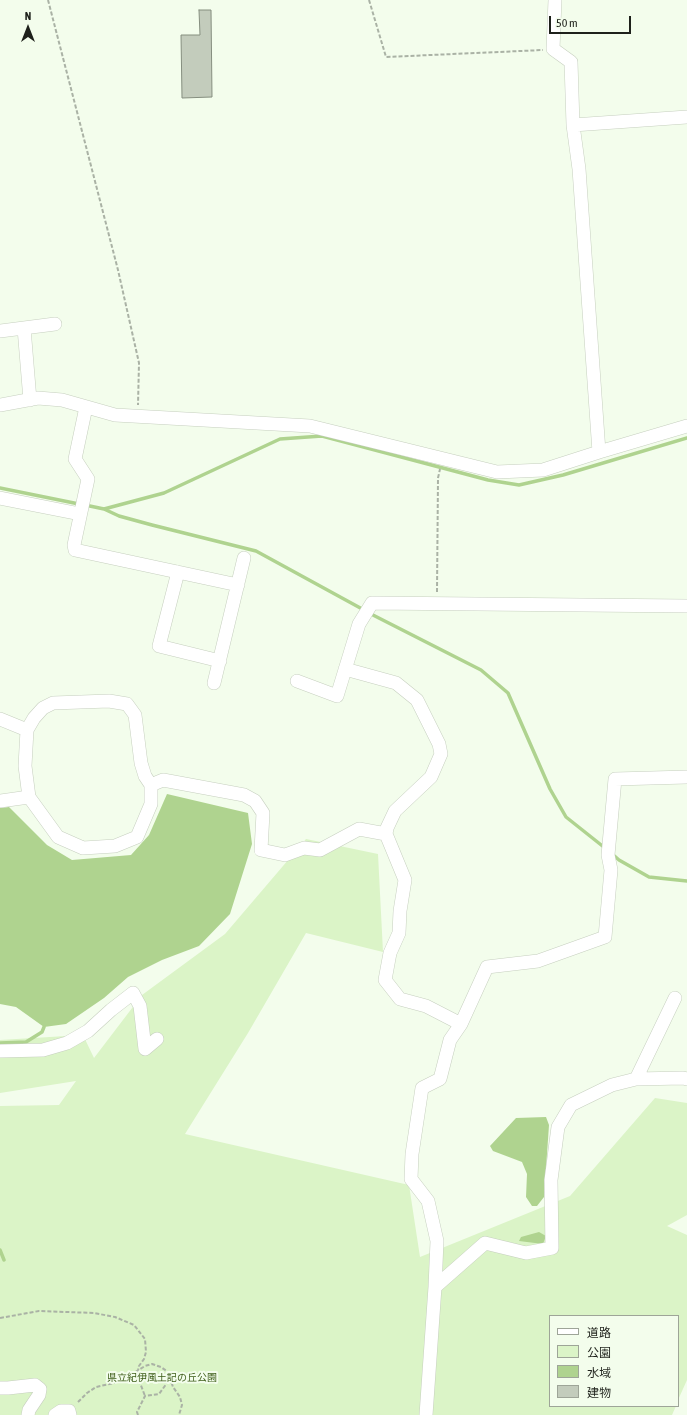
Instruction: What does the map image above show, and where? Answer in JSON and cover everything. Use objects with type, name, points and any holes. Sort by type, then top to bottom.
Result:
[{"type":"street","points":[[555,0],[553,49],[571,62],[573,125],[579,169],[599,452]]},
{"type":"street","points":[[573,125],[687,117]]},
{"type":"street","points":[[0,331],[55,324]]},
{"type":"street","points":[[24,328],[30,400]]},
{"type":"street","points":[[0,405],[38,398],[62,400],[115,415],[310,426],[497,472],[543,470],[687,426]]},
{"type":"street","points":[[86,407],[75,459],[88,479],[74,545],[75,550],[238,585]]},
{"type":"street","points":[[0,498],[80,514]]},
{"type":"street","points":[[214,683],[244,558]]},
{"type":"street","points":[[178,572],[159,646],[220,661]]},
{"type":"street","points":[[297,681],[337,696],[359,624],[372,603],[437,602],[687,606]]},
{"type":"street","points":[[345,669],[396,683],[417,700],[439,744],[442,754],[431,777],[395,811],[387,828],[386,834],[404,880],[399,933],[390,953],[385,980],[400,999],[426,1006],[461,1024]]},
{"type":"street","points":[[109,701],[127,704],[136,715],[141,763],[145,776],[151,785],[150,804],[137,837],[115,846],[83,848],[58,837],[29,797],[25,766],[27,730],[34,718],[43,708],[53,703],[109,701]]},
{"type":"street","points":[[0,720],[27,730]]},
{"type":"street","points":[[426,1415],[437,1241],[428,1201],[411,1179],[412,1154],[422,1088],[440,1079],[450,1040],[461,1024],[487,967],[538,961],[605,937],[611,870],[608,855],[615,779],[687,777]]},
{"type":"street","points":[[151,785],[163,780],[244,795],[255,801],[262,813],[261,850],[285,855],[304,848],[320,850],[359,829],[386,834]]},
{"type":"street","points":[[0,801],[29,797]]},
{"type":"street","points":[[0,1051],[43,1050],[67,1043],[88,1031],[111,1010],[133,994],[140,1006],[145,1049],[157,1039]]},
{"type":"street","points":[[636,1080],[674,998]]},
{"type":"street","points":[[435,1287],[485,1243],[526,1253],[552,1248],[551,1180],[558,1127],[571,1105],[612,1085],[636,1080],[687,1079]]},
{"type":"street","points":[[0,1388],[35,1385],[40,1389],[39,1395],[29,1410],[28,1415]]},
{"type":"street","points":[[55,1415],[62,1411],[69,1413]]},
{"type":"path","points":[[48,0],[118,270],[139,363],[138,416]]},
{"type":"path","points":[[369,0],[386,57],[553,49]]},
{"type":"path","points":[[437,602],[438,478]]},
{"type":"path","points":[[0,1318],[39,1311],[94,1313],[114,1317],[134,1325],[145,1339],[146,1352],[137,1371],[137,1375],[145,1396],[137,1412],[138,1415]]},
{"type":"path","points":[[69,1413],[87,1393],[96,1387],[114,1383],[145,1366],[152,1364],[161,1367],[168,1372],[174,1387],[180,1396],[182,1405],[179,1415]]},
{"type":"path","points":[[145,1396],[159,1394],[167,1384],[170,1376]]},
{"type":"green space","name":"県立紀伊風土記の丘公園","points":[[306,839],[378,854],[383,952],[306,933],[248,1033],[185,1134],[409,1185],[420,1257],[570,1196],[655,1098],[687,1103],[687,1215],[667,1226],[687,1235],[687,1380],[679,1398],[679,1315],[549,1315],[549,1407],[676,1407],[672,1415],[0,1415],[0,1106],[59,1105],[76,1081],[0,1093],[0,1040],[83,1035],[94,1058],[142,995],[225,934]]},
{"type":"water","points":[[167,794],[248,813],[252,844],[230,914],[199,946],[162,960],[128,977],[104,998],[66,1024],[44,1027],[16,1007],[0,1004],[0,808],[9,807],[47,845],[72,860],[131,855],[149,835]]},
{"type":"water","points":[[546,1117],[549,1125],[544,1197],[537,1206],[532,1206],[526,1197],[527,1174],[522,1162],[493,1151],[490,1146],[516,1118]]},
{"type":"water","points":[[539,1232],[546,1236],[543,1244],[519,1241],[521,1237]]},
{"type":"building","points":[[199,10],[211,10],[212,97],[182,98],[181,35],[200,35]]},
{"type":"waterway","points":[[104,509],[164,493],[280,439],[322,436],[488,480],[519,485],[563,475],[687,438]]},
{"type":"waterway","points":[[0,488],[79,504]]},
{"type":"waterway","points":[[85,505],[104,509],[119,516],[152,525],[256,551],[364,610]]},
{"type":"waterway","points":[[369,613],[481,670],[508,693],[550,789],[566,817],[605,848]]},
{"type":"waterway","points":[[611,853],[619,860],[649,877],[687,881]]},
{"type":"waterway","points":[[0,1043],[26,1042],[42,1032],[44,1027]]},
{"type":"waterway","points":[[0,1250],[4,1260]]}]
